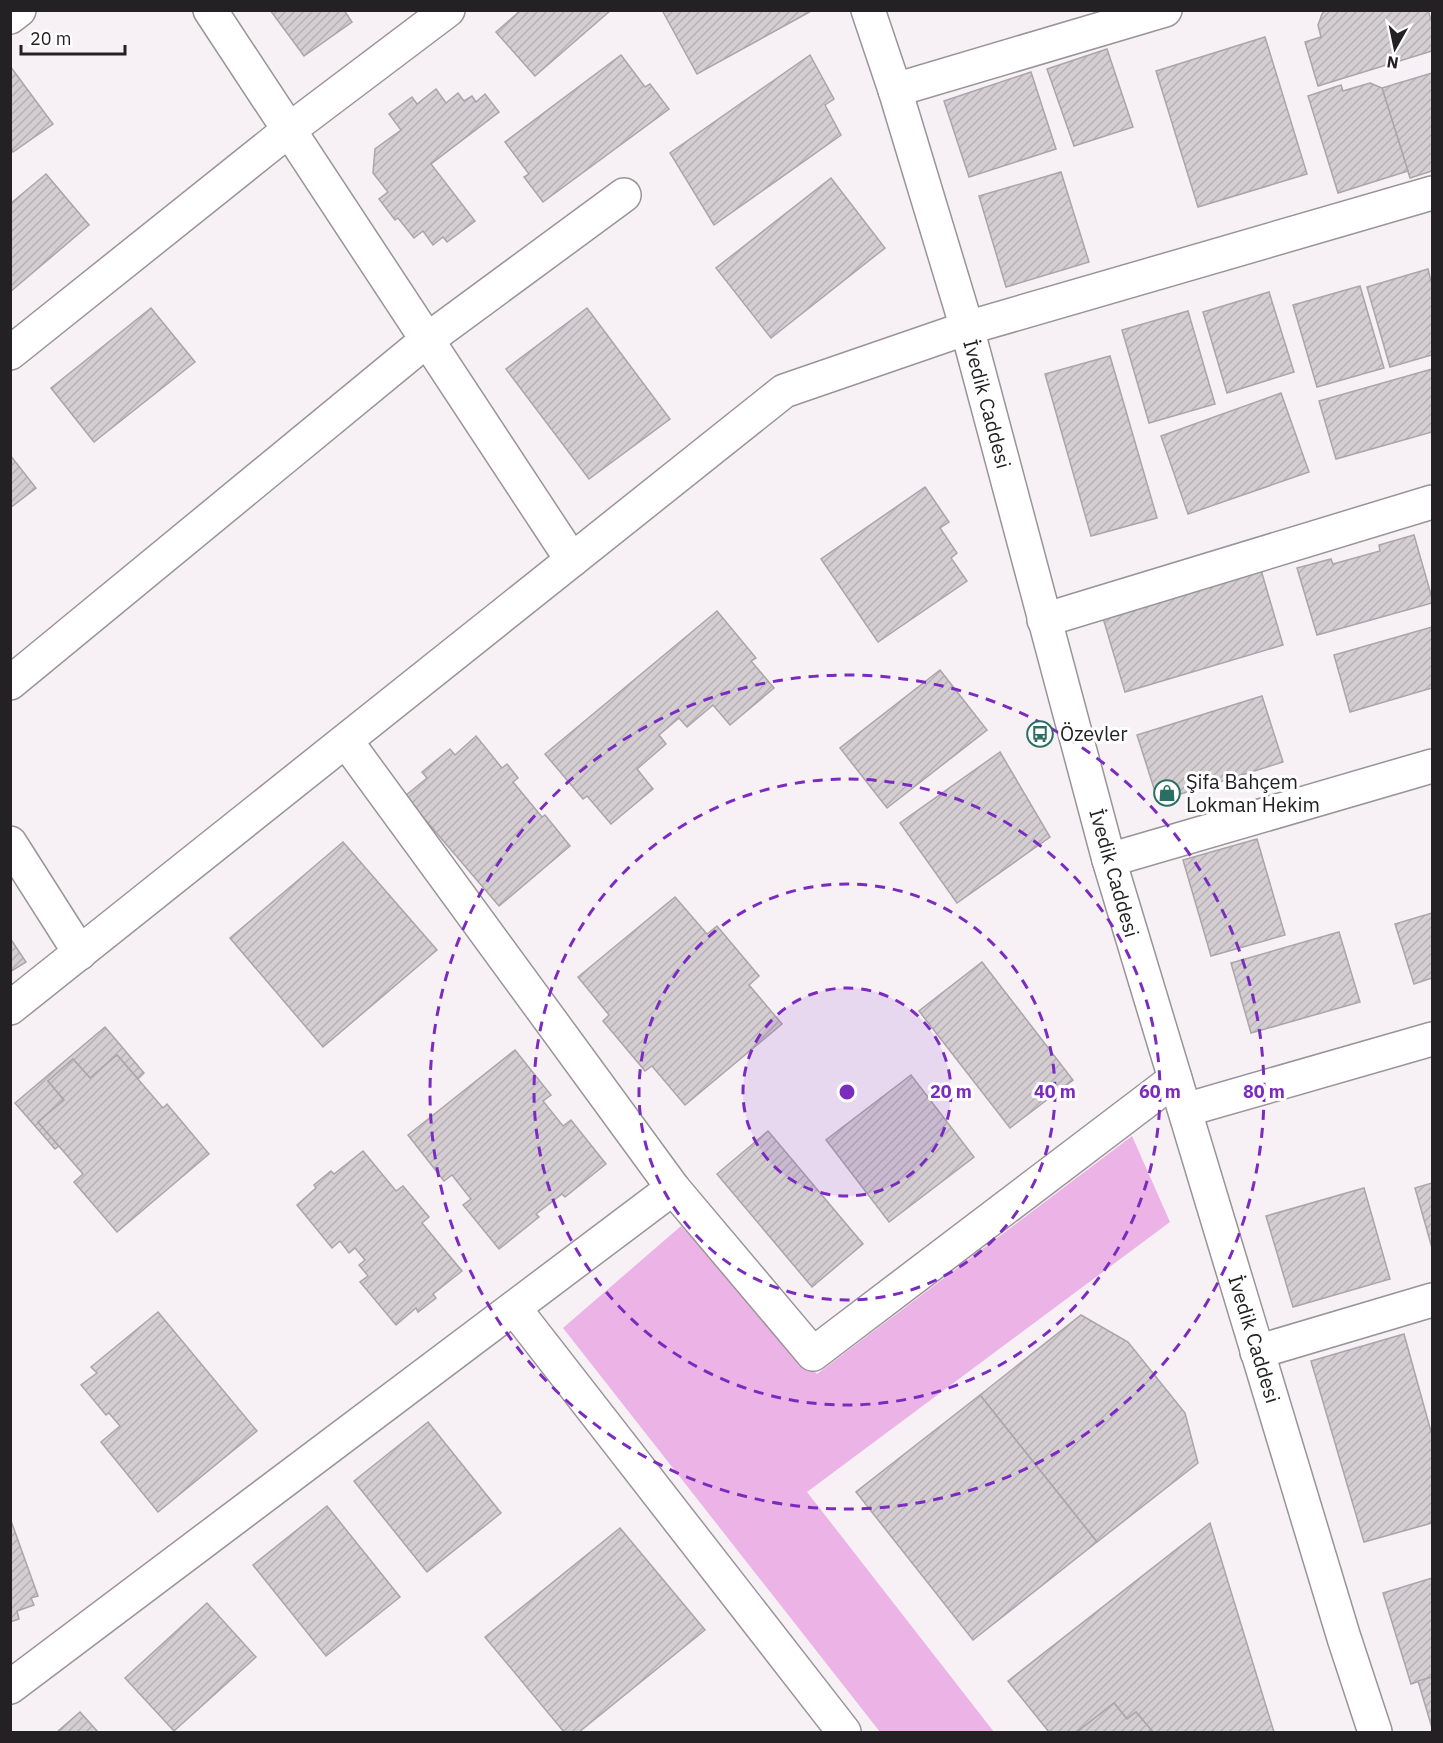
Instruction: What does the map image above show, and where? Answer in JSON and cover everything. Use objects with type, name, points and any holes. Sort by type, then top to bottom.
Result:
[{"type":"street","points":[[10,17],[19,10]]},
{"type":"street","points":[[210,10],[572,560]]},
{"type":"street","points":[[10,353],[289,130],[448,10]]},
{"type":"street","name":"İvedik Caddesi","points":[[868,10],[895,90],[967,328],[1109,860],[1344,1638],[1375,1732]]},
{"type":"street","points":[[895,90],[1165,10]]},
{"type":"street","points":[[10,1008],[784,391],[967,328],[1432,193]]},
{"type":"street","points":[[10,683],[427,340],[624,195]]},
{"type":"street","points":[[1044,620],[1432,502]]},
{"type":"street","points":[[346,741],[673,1188],[813,1354],[1175,1079]]},
{"type":"street","points":[[1109,860],[1432,766]]},
{"type":"street","points":[[10,843],[80,953]]},
{"type":"street","points":[[1185,1110],[1432,1039]]},
{"type":"street","points":[[10,1687],[673,1188]]},
{"type":"street","points":[[1257,1352],[1432,1300]]},
{"type":"street","points":[[514,1308],[844,1732]]},
{"type":"shaded area","points":[[1132,1136],[1170,1222],[807,1492],[994,1732],[880,1732],[563,1328],[681,1226],[817,1374]]},
{"type":"building","points":[[270,10],[344,10],[352,22],[304,56]]},
{"type":"building","points":[[521,10],[611,10],[535,76],[496,32]]},
{"type":"building","points":[[662,10],[813,10],[697,74]]},
{"type":"building","points":[[1325,10],[1428,10],[1432,23],[1432,51],[1318,86],[1305,42],[1321,37],[1318,25]]},
{"type":"building","points":[[1265,37],[1307,174],[1198,207],[1156,71]]},
{"type":"building","points":[[1107,49],[1133,127],[1074,146],[1047,69]]},
{"type":"building","points":[[621,55],[645,87],[650,84],[669,109],[543,202],[524,177],[529,174],[505,142]]},
{"type":"building","points":[[810,55],[834,99],[825,105],[841,135],[714,225],[670,153]]},
{"type":"building","points":[[10,66],[53,124],[13,152],[10,148]]},
{"type":"building","points":[[1031,72],[1056,149],[969,177],[944,101]]},
{"type":"building","points":[[1432,73],[1432,171],[1410,178],[1382,88]]},
{"type":"building","points":[[1370,83],[1382,88],[1408,171],[1338,193],[1308,96],[1341,85],[1343,91]]},
{"type":"building","points":[[436,89],[446,103],[458,93],[464,101],[472,96],[476,102],[485,94],[499,112],[431,164],[475,221],[447,242],[443,237],[433,245],[423,231],[414,238],[398,218],[395,220],[379,199],[388,192],[373,173],[375,149],[401,130],[389,114],[412,97],[417,104]]},
{"type":"building","points":[[1061,172],[1089,262],[1006,287],[979,196]]},
{"type":"building","points":[[46,174],[89,225],[10,292],[10,204]]},
{"type":"building","points":[[831,178],[885,248],[771,338],[716,268]]},
{"type":"building","points":[[1428,269],[1432,285],[1432,355],[1390,367],[1367,287]]},
{"type":"building","points":[[1360,286],[1384,368],[1317,387],[1293,305]]},
{"type":"building","points":[[1269,292],[1294,372],[1227,393],[1203,312]]},
{"type":"building","points":[[151,308],[195,362],[94,442],[51,388]]},
{"type":"building","points":[[587,308],[670,419],[589,479],[506,369]]},
{"type":"building","points":[[1188,311],[1215,404],[1149,423],[1122,330]]},
{"type":"building","points":[[1110,356],[1157,518],[1091,536],[1045,374]]},
{"type":"building","points":[[1432,369],[1432,432],[1336,459],[1319,401]]},
{"type":"building","points":[[1281,393],[1309,472],[1188,514],[1161,436]]},
{"type":"building","points":[[10,455],[36,488],[10,508]]},
{"type":"building","points":[[925,487],[949,522],[940,528],[957,553],[951,558],[967,581],[878,642],[821,559]]},
{"type":"building","points":[[1414,535],[1432,603],[1317,635],[1297,568],[1331,559],[1333,564],[1380,551],[1379,545]]},
{"type":"building","points":[[1261,570],[1283,645],[1125,692],[1103,618]]},
{"type":"building","points":[[717,611],[756,658],[751,661],[774,688],[730,725],[713,705],[687,727],[679,718],[659,735],[666,744],[637,769],[653,789],[611,824],[587,796],[583,799],[545,754]]},
{"type":"building","points":[[1432,627],[1432,688],[1350,712],[1334,655]]},
{"type":"building","points":[[940,670],[987,730],[887,808],[840,748]]},
{"type":"building","points":[[1262,696],[1283,762],[1158,801],[1137,735]]},
{"type":"building","points":[[476,736],[502,768],[507,764],[518,778],[513,782],[542,817],[545,815],[570,846],[499,906],[405,796],[427,778],[422,772],[450,749],[455,755]]},
{"type":"building","points":[[1000,752],[1050,837],[957,903],[900,823]]},
{"type":"building","points":[[1257,839],[1285,935],[1211,956],[1183,860]]},
{"type":"building","points":[[343,842],[437,950],[323,1047],[230,938]]},
{"type":"building","points":[[675,897],[707,934],[717,926],[759,976],[749,985],[782,1024],[685,1105],[652,1066],[645,1071],[603,1021],[609,1015],[578,977]]},
{"type":"building","points":[[1432,913],[1432,978],[1414,984],[1395,924]]},
{"type":"building","points":[[1339,932],[1360,1002],[1251,1033],[1231,963]]},
{"type":"building","points":[[10,938],[26,962],[10,972]]},
{"type":"building","points":[[982,962],[1073,1080],[1010,1128],[919,1011]]},
{"type":"building","points":[[105,1027],[144,1073],[138,1079],[117,1055],[90,1078],[73,1059],[48,1081],[64,1100],[38,1122],[59,1146],[55,1149],[15,1103]]},
{"type":"building","points":[[515,1050],[551,1095],[543,1101],[563,1126],[571,1120],[606,1164],[565,1197],[562,1194],[536,1214],[539,1217],[499,1249],[463,1205],[471,1199],[452,1175],[444,1181],[408,1135]]},
{"type":"building","points":[[117,1055],[163,1108],[167,1104],[209,1154],[117,1232],[74,1182],[83,1174],[38,1122],[64,1100],[48,1081],[73,1059],[90,1078]]},
{"type":"building","points":[[911,1075],[974,1157],[889,1222],[826,1140]]},
{"type":"building","points":[[768,1131],[863,1244],[812,1287],[717,1174]]},
{"type":"building","points":[[363,1151],[396,1191],[403,1186],[429,1217],[422,1223],[462,1271],[433,1294],[436,1298],[418,1312],[416,1308],[396,1325],[360,1282],[368,1276],[359,1265],[365,1260],[355,1248],[349,1253],[340,1241],[332,1248],[297,1205],[316,1188],[314,1185],[331,1171],[334,1174]]},
{"type":"building","points":[[1432,1183],[1432,1248],[1415,1188]]},
{"type":"building","points":[[1364,1188],[1390,1279],[1293,1307],[1266,1216]]},
{"type":"building","points":[[158,1312],[257,1431],[158,1512],[101,1442],[120,1426],[109,1413],[106,1415],[81,1385],[97,1373],[91,1367]]},
{"type":"building","points":[[1081,1315],[1128,1342],[1185,1413],[1198,1463],[1097,1542],[980,1395]]},
{"type":"building","points":[[1404,1334],[1432,1435],[1432,1523],[1364,1542],[1311,1361]]},
{"type":"building","points":[[980,1395],[1097,1542],[973,1640],[856,1492]]},
{"type":"building","points":[[428,1422],[501,1513],[427,1572],[354,1481]]},
{"type":"building","points":[[327,1506],[400,1597],[326,1656],[253,1565]]},
{"type":"building","points":[[10,1518],[38,1596],[31,1598],[34,1605],[17,1611],[19,1619],[10,1622]]},
{"type":"building","points":[[1210,1523],[1274,1732],[1153,1732],[1136,1712],[1127,1719],[1114,1703],[1077,1732],[1049,1732],[1008,1681]]},
{"type":"building","points":[[620,1528],[705,1630],[579,1732],[564,1732],[485,1637]]},
{"type":"building","points":[[1432,1578],[1432,1677],[1411,1684],[1383,1593]]},
{"type":"building","points":[[207,1603],[256,1657],[174,1731],[125,1678]]},
{"type":"building","points":[[1432,1677],[1432,1728],[1418,1681]]},
{"type":"building","points":[[1114,1703],[1127,1719],[1136,1712],[1153,1732],[1077,1732]]},
{"type":"building","points":[[80,1712],[98,1732],[57,1732]]},
{"type":"place","name":"Özevler","points":[[1040,734]]},
{"type":"place","name":"Şifa Bahçem Lokman Hekim","points":[[1167,793]]}]
